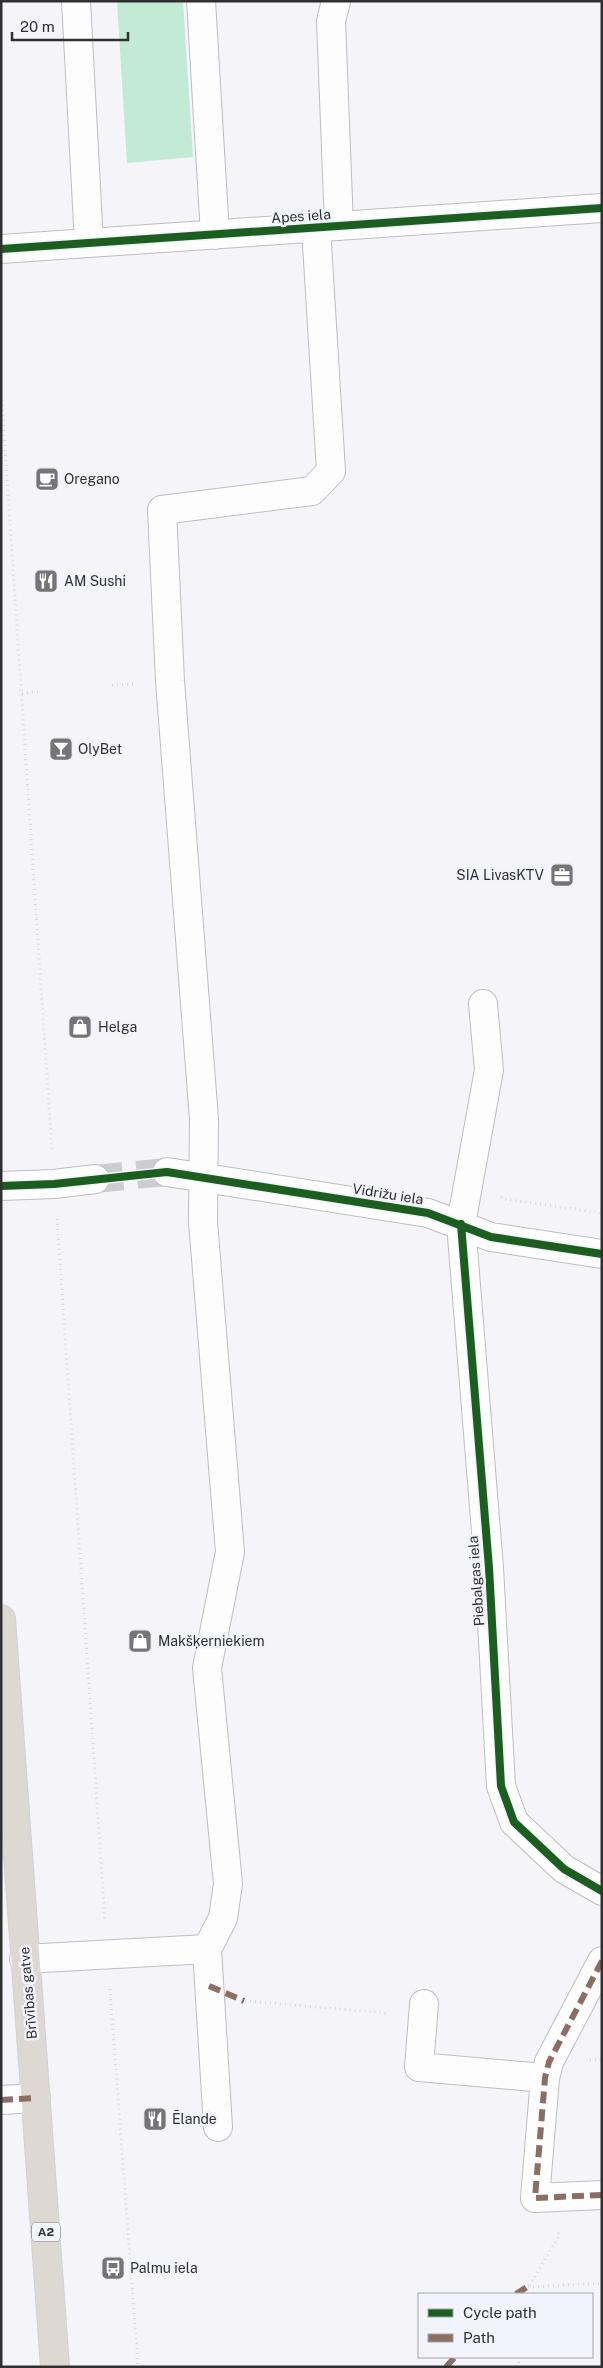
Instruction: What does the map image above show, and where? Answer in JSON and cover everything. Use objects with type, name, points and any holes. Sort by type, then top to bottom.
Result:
[{"type":"highway","name":"Brīvības gatve","points":[[1,1619],[24,1959],[55,2367]]},
{"type":"street","points":[[76,1],[89,243]]},
{"type":"street","points":[[201,1],[215,234]]},
{"type":"street","points":[[218,2127],[207,1949],[223,1918],[228,1884],[207,1668],[230,1552],[204,1222],[204,1119],[170,681],[162,510],[312,491],[331,471],[328,227],[331,21],[336,1]]},
{"type":"street","name":"Apes iela","points":[[1,249],[602,208]]},
{"type":"street","name":"Piebalgas iela","points":[[483,1004],[489,1070],[461,1224],[489,1568],[501,1786],[514,1822],[564,1869],[602,1891]]},
{"type":"street","name":"Vidrižu iela","points":[[167,1172],[428,1213],[491,1237],[602,1254]]},
{"type":"street","points":[[1,1186],[54,1184],[95,1179]]},
{"type":"street","points":[[24,1959],[207,1949]]},
{"type":"street","points":[[602,1961],[549,2062],[544,2078],[535,2198],[602,2195]]},
{"type":"street","points":[[424,2010],[419,2067],[544,2078]]},
{"type":"street","points":[[1,2100],[36,2098]]},
{"type":"path","points":[[1,390],[107,1953],[138,2367]]},
{"type":"path","points":[[22,693],[38,692]]},
{"type":"path","points":[[470,1174],[504,1199],[602,1213]]},
{"type":"path","points":[[244,2000],[424,2010]]},
{"type":"path","points":[[524,2293],[558,2238],[562,2197]]},
{"type":"path","points":[[527,2286],[602,2283]]},
{"type":"green space","points":[[117,1],[183,1],[193,157],[127,163]]},
{"type":"tunnel","points":[[95,1179],[167,1172]]},
{"type":"marked path","points":[[602,1961],[549,2062],[545,2078],[535,2198],[602,2195]]},
{"type":"marked path","points":[[209,1986],[244,2001]]},
{"type":"marked path","points":[[1,2100],[36,2098]]},
{"type":"marked path","points":[[518,2293],[527,2287]]},
{"type":"marked path","points":[[446,2367],[454,2358]]},
{"type":"cycle path","points":[[1,249],[602,208]]},
{"type":"cycle path","points":[[1,1186],[54,1184],[167,1172],[428,1213],[491,1237],[602,1254]]},
{"type":"cycle path","points":[[461,1224],[489,1568],[501,1786],[514,1822],[564,1869],[602,1891]]},
{"type":"place","name":"Oregano","points":[[47,479]]},
{"type":"place","name":"AM Sushi","points":[[46,581]]},
{"type":"place","name":"OlyBet","points":[[61,749]]},
{"type":"place","name":"SIA LivasKTV","points":[[562,875]]},
{"type":"place","name":"Helga","points":[[80,1027]]},
{"type":"place","name":"Makšķerniekiem","points":[[140,1641]]},
{"type":"place","name":"Ēlande","points":[[155,2119]]},
{"type":"place","name":"Palmu iela","points":[[113,2268]]}]
